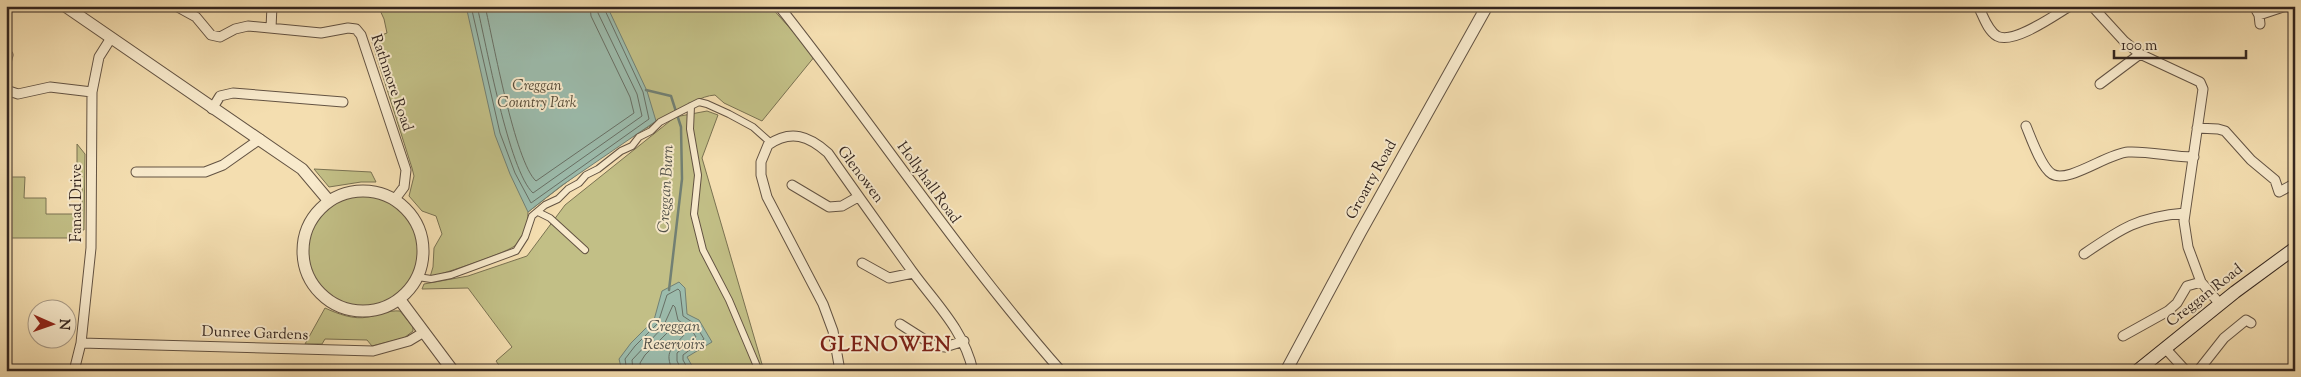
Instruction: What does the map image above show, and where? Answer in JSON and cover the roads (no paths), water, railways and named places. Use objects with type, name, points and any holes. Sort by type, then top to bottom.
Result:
[{"type":"main road","name":"Creggan Road","points":[[2137,371],[2220,304],[2295,248]]},
{"type":"street","points":[[64,6],[302,169],[329,201]]},
{"type":"street","name":"Rathmore Road","points":[[176,6],[196,18],[211,35],[220,37],[234,29],[248,26],[322,33],[348,28],[356,29],[361,36],[406,170],[404,187],[395,199]]},
{"type":"street","points":[[271,28],[272,6]]},
{"type":"street","name":"Hollyhall Road","points":[[779,6],[832,73],[952,238],[1061,371]]},
{"type":"street","name":"Groarty Road","points":[[1286,371],[1360,233],[1487,6]]},
{"type":"street","points":[[1978,6],[1997,36],[2013,37],[2045,22],[2070,6]]},
{"type":"street","points":[[2092,6],[2124,41],[2140,54],[2200,82],[2203,89],[2184,221],[2188,246],[2201,282],[2220,304]]},
{"type":"street","points":[[2254,6],[2259,20],[2286,6]]},
{"type":"street","name":"Fanad Drive","points":[[74,371],[81,343],[91,248],[92,92],[99,57],[112,38]]},
{"type":"street","points":[[6,53],[8,55],[6,63]]},
{"type":"street","points":[[2100,84],[2140,54]]},
{"type":"street","points":[[6,90],[18,94],[50,87],[92,92]]},
{"type":"street","points":[[212,109],[220,96],[233,92],[343,102]]},
{"type":"street","points":[[418,277],[431,279],[451,275],[516,251],[525,237],[532,216],[545,205],[563,195],[568,188],[579,183],[586,175],[598,169],[621,151],[632,146],[639,137],[651,131],[660,122],[699,102],[729,114],[753,127],[772,143],[765,150],[761,162],[761,175],[765,190],[823,304],[833,331],[840,371]]},
{"type":"street","points":[[691,106],[690,129],[698,175],[694,214],[703,250],[729,300],[759,371]]},
{"type":"street","points":[[2026,126],[2046,167],[2052,174],[2060,176],[2084,169],[2113,155],[2128,152],[2194,157]]},
{"type":"street","points":[[2197,128],[2225,131],[2251,160],[2275,180],[2279,192],[2292,185]]},
{"type":"street","name":"Glenowen","points":[[772,143],[794,136],[814,141],[828,153],[913,273],[954,324],[964,341],[973,371]]},
{"type":"street","points":[[136,172],[205,172],[222,165],[260,139]]},
{"type":"street","points":[[792,185],[829,207],[842,206],[858,196]]},
{"type":"street","points":[[355,191],[375,192],[395,199],[416,220],[422,234],[424,248],[423,263],[411,289],[400,300],[387,307],[357,312],[342,308],[328,301],[317,290],[309,278],[304,263],[305,234],[310,221],[329,201],[355,191]]},
{"type":"street","points":[[538,212],[550,218],[584,250]]},
{"type":"street","points":[[2084,254],[2105,239],[2140,220],[2185,213]]},
{"type":"street","points":[[862,263],[889,278],[913,273]]},
{"type":"street","points":[[2123,336],[2168,311],[2177,303],[2187,286],[2201,282]]},
{"type":"street","points":[[400,300],[453,371]]},
{"type":"street","points":[[2198,371],[2224,338],[2246,320],[2251,323]]},
{"type":"street","points":[[900,324],[933,345],[945,347],[964,341]]},
{"type":"street","name":"Dunree Gardens","points":[[81,343],[373,352],[409,341],[424,332]]},
{"type":"street","points":[[2165,348],[2186,371]]},
{"type":"water","points":[[466,6],[607,6],[647,91],[656,121],[561,186],[528,212],[510,174],[495,135]]},
{"type":"water","name":"Creggan Reservoirs","points":[[679,282],[685,288],[687,314],[699,320],[712,342],[687,357],[695,371],[622,371],[619,359],[631,343],[654,320],[662,291]]},
{"type":"waterway","name":"Creggan Burn","points":[[646,90],[671,96],[681,127],[682,179],[669,290]]},
{"type":"district","name":"GLENOWEN","points":[[886,346]]},
{"type":"park label","name":"Creggan Country Park","points":[[537,94]]}]
